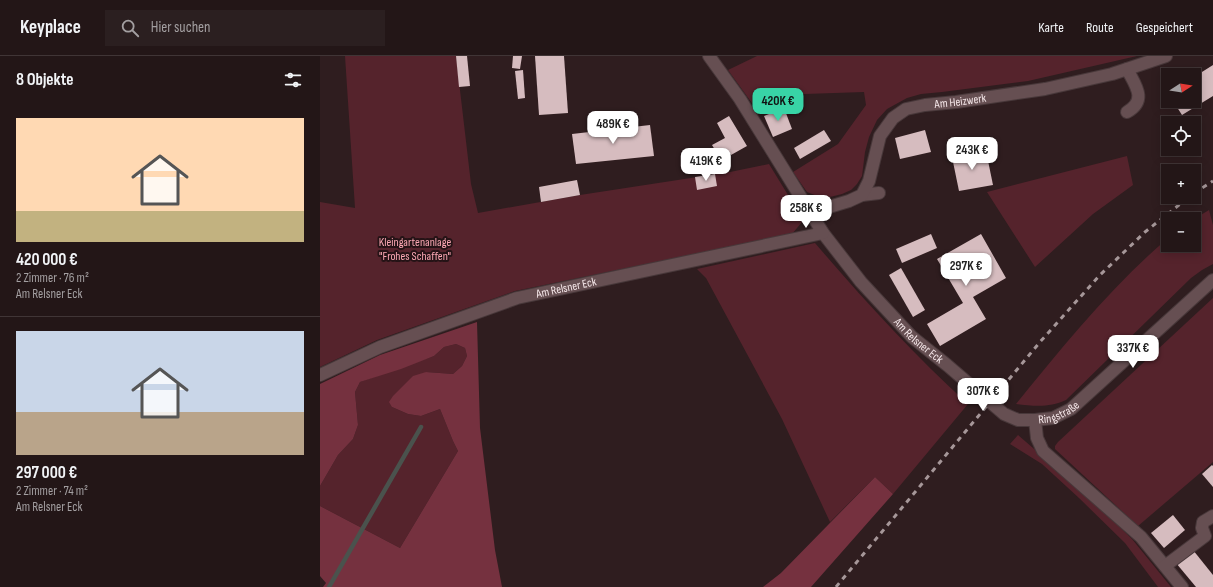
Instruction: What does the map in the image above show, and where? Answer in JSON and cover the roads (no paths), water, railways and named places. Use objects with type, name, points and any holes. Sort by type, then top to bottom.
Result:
[{"type":"street","name":"Am Relsner Eck","points":[[709,56],[740,99],[809,213],[862,282],[912,337],[1004,414],[1018,420],[1034,420]]},
{"type":"street","name":"Am Heizwerk","points":[[862,195],[869,181],[880,136],[893,118],[906,109],[925,105],[1045,89],[1112,74],[1166,56]]},
{"type":"street","points":[[1127,69],[1139,93],[1139,101],[1135,108],[1127,112]]},
{"type":"street","points":[[809,213],[849,201],[862,195],[879,193]]},
{"type":"street","name":"Am Relsner Eck","points":[[320,375],[380,347],[517,298],[823,233]]},
{"type":"street","name":"Ringstraße","points":[[1182,587],[1141,537],[1043,451],[1037,438],[1034,420],[1053,418],[1072,409],[1213,280]]},
{"type":"street","points":[[1165,566],[1206,536],[1202,528],[1203,522],[1213,516]]},
{"type":"waterway","points":[[329,587],[421,427]]},
{"type":"railway","points":[[1201,189],[1213,181]]},
{"type":"railway","points":[[836,587],[1040,342],[1099,276],[1145,232],[1180,204]]},
{"type":"park label","name":"Kleingartenanlage \"Frohes Schaffen\"","points":[[415,249]]}]
